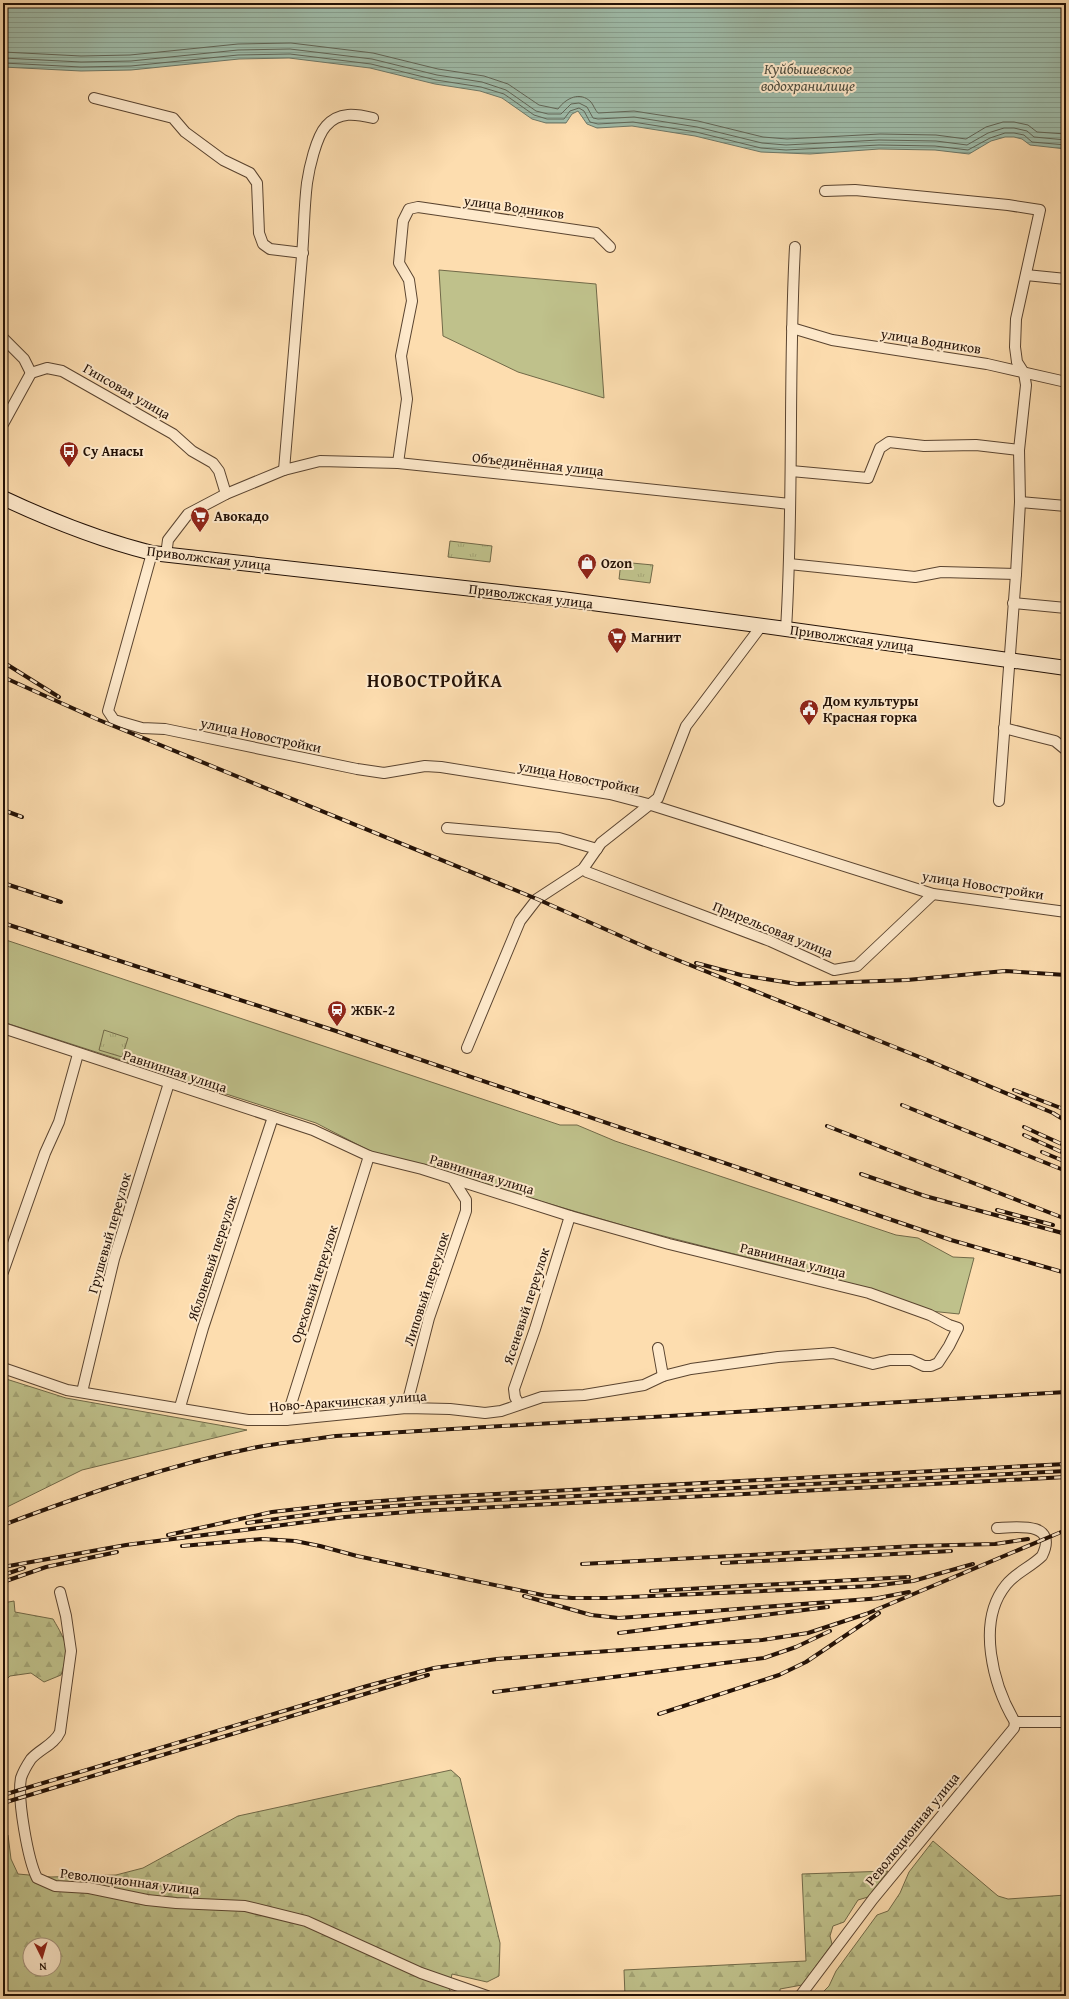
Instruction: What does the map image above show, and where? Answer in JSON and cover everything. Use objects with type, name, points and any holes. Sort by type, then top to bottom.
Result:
[{"type":"main road","name":"Приволжская улица","points":[[3,498],[71,529],[110,542],[152,553],[277,566],[786,628],[1066,668]]},
{"type":"street","points":[[94,98],[173,118],[185,132],[223,160],[250,173],[256,183],[259,232],[263,244],[270,249],[303,253]]},
{"type":"street","points":[[284,470],[303,253],[307,182],[318,141],[325,128],[334,118],[344,115],[358,115],[373,118]]},
{"type":"street","points":[[825,191],[855,190],[1008,205],[1040,210],[1016,319],[1015,347],[1017,362],[1024,373],[1026,385],[1019,450],[1020,502],[1016,574],[999,801]]},
{"type":"street","name":"улица Водников","points":[[398,463],[407,399],[401,356],[412,301],[409,280],[399,263],[403,221],[409,209],[418,207],[596,233],[610,247]]},
{"type":"street","points":[[786,628],[789,564],[792,328],[795,247]]},
{"type":"street","points":[[1026,275],[1066,279]]},
{"type":"street","name":"улица Водников","points":[[792,328],[832,340],[987,364],[1066,382]]},
{"type":"street","points":[[3,338],[24,359],[31,373],[3,424]]},
{"type":"street","name":"Гипсовая улица","points":[[31,373],[47,368],[62,371],[173,434],[192,451],[213,463],[219,471],[226,494]]},
{"type":"street","points":[[791,471],[868,478],[880,448],[889,442],[924,446],[976,445],[1019,450]]},
{"type":"street","name":"Объединённая улица","points":[[166,555],[168,540],[188,514],[226,494],[284,470],[320,461],[398,463],[790,504]]},
{"type":"street","points":[[1020,502],[1066,506]]},
{"type":"street","name":"улица Новостройки","points":[[152,553],[108,711],[114,720],[142,728],[165,729],[357,769],[384,773],[426,766],[441,767],[610,794],[648,804],[933,894],[1066,912]]},
{"type":"street","points":[[789,564],[915,577],[942,572],[1016,574]]},
{"type":"street","points":[[1013,603],[1066,608]]},
{"type":"street","points":[[467,1048],[520,921],[537,899],[583,869],[601,843],[648,804],[658,798],[686,726],[762,626]]},
{"type":"street","points":[[1004,728],[1055,741],[1066,750]]},
{"type":"street","points":[[447,828],[559,838],[597,849]]},
{"type":"street","name":"Прирельсовая улица","points":[[583,869],[587,872],[770,941],[834,970],[857,966],[933,894]]},
{"type":"street","name":"Равнинная улица","points":[[3,1028],[78,1054],[313,1130],[370,1156],[422,1169],[454,1181],[479,1187],[570,1216],[669,1244],[869,1294],[930,1314],[949,1326],[958,1328]]},
{"type":"street","points":[[3,1272],[45,1154],[59,1122],[78,1054]]},
{"type":"street","name":"Грушевый переулок","points":[[82,1392],[114,1259],[169,1083]]},
{"type":"street","name":"Яблоневый переулок","points":[[180,1408],[203,1328],[274,1118]]},
{"type":"street","name":"Ореховый переулок","points":[[286,1420],[370,1156]]},
{"type":"street","name":"Липовый переулок","points":[[406,1408],[429,1318],[466,1212],[466,1200],[454,1181]]},
{"type":"street","name":"Ясеневый переулок","points":[[519,1404],[515,1397],[514,1389],[535,1329],[570,1216]]},
{"type":"street","name":"Ново-Аракчинская улица","points":[[3,1368],[67,1390],[248,1420],[286,1420],[406,1408],[450,1409],[485,1413],[501,1411],[542,1397],[584,1395],[644,1384],[663,1376],[707,1367],[778,1357],[833,1353],[873,1364],[890,1360],[911,1360],[924,1366],[932,1366],[938,1363],[942,1358],[958,1328]]},
{"type":"street","points":[[658,1348],[663,1376]]},
{"type":"street","points":[[997,1528],[1030,1526],[1038,1530],[1045,1543],[1045,1550],[1042,1556],[1007,1584],[997,1598],[992,1611],[990,1625],[990,1649],[999,1691],[1003,1702],[1015,1722],[1066,1722]]},
{"type":"street","name":"Революционная улица","points":[[60,1592],[69,1629],[71,1651],[60,1732],[57,1738],[32,1758],[21,1779],[24,1829],[31,1866],[37,1878],[56,1886],[89,1888],[147,1900],[176,1903],[245,1906],[306,1921],[421,1974],[487,1996]]},
{"type":"street","name":"Революционная улица","points":[[800,1996],[878,1894],[1014,1728],[1015,1722]]},
{"type":"green space","points":[[439,270],[596,284],[604,398],[518,372],[443,336]]},
{"type":"green space","points":[[450,541],[492,546],[490,562],[448,557]]},
{"type":"green space","points":[[621,562],[653,565],[650,583],[619,579]]},
{"type":"green space","points":[[3,939],[560,1125],[577,1125],[615,1141],[896,1235],[918,1238],[953,1257],[974,1258],[959,1314],[930,1311],[871,1289],[632,1228],[372,1152],[316,1123],[3,1022]]},
{"type":"green space","points":[[104,1030],[128,1038],[122,1057],[99,1050]]},
{"type":"green space","points":[[3,1378],[66,1398],[247,1430],[82,1470],[3,1509]]},
{"type":"green space","points":[[14,1601],[15,1612],[53,1619],[66,1646],[66,1658],[61,1675],[44,1682],[31,1673],[10,1676],[3,1683],[3,1619],[5,1617],[3,1614],[3,1603]]},
{"type":"green space","points":[[451,1770],[460,1778],[500,1943],[499,1976],[487,1982],[452,1974],[449,1988],[452,1996],[3,1996],[3,1836],[8,1835],[11,1859],[18,1874],[51,1877],[116,1875],[143,1868],[238,1816]]},
{"type":"green space","points":[[933,1841],[998,1896],[1008,1899],[1066,1895],[1066,1996],[819,1996],[829,1986],[836,1971],[877,1915],[888,1911],[900,1893],[909,1872]]},
{"type":"green space","points":[[888,1871],[868,1897],[858,1900],[844,1922],[833,1926],[830,1936],[832,1944],[802,1985],[780,1989],[780,1996],[739,1996],[736,1992],[723,1992],[722,1996],[625,1996],[624,1970],[806,1961],[802,1874]]},
{"type":"water","name":"Куйбышевское водохранилище","points":[[3,3],[1066,3],[1066,149],[1030,145],[1022,139],[1005,137],[991,141],[969,154],[935,150],[879,149],[810,154],[761,152],[695,136],[632,126],[597,128],[587,124],[578,111],[572,114],[566,123],[546,123],[532,119],[502,98],[480,91],[435,84],[370,68],[289,58],[239,59],[131,70],[81,71],[3,67]]},
{"type":"railway","points":[[3,662],[59,697]]},
{"type":"railway","points":[[3,677],[99,720],[537,899],[650,949],[927,1060],[1053,1113],[1066,1121]]},
{"type":"railway","points":[[3,810],[22,817]]},
{"type":"railway","points":[[3,883],[61,902]]},
{"type":"railway","points":[[3,923],[336,1031],[951,1240],[1066,1273]]},
{"type":"railway","points":[[696,963],[741,975],[797,984],[907,980],[1005,971],[1066,975]]},
{"type":"railway","points":[[1014,1090],[1066,1110]]},
{"type":"railway","points":[[902,1105],[1066,1171]]},
{"type":"railway","points":[[827,1126],[1066,1219]]},
{"type":"railway","points":[[1024,1127],[1066,1146]]},
{"type":"railway","points":[[1024,1135],[1066,1154]]},
{"type":"railway","points":[[1042,1152],[1066,1162]]},
{"type":"railway","points":[[861,1174],[925,1196],[1066,1234]]},
{"type":"railway","points":[[997,1210],[1053,1225]]},
{"type":"railway","points":[[3,1525],[97,1491],[193,1462],[258,1447],[336,1436],[1066,1392]]},
{"type":"railway","points":[[168,1535],[272,1512],[342,1504],[419,1498],[1066,1464]]},
{"type":"railway","points":[[247,1523],[343,1510],[419,1504],[1066,1471]]},
{"type":"railway","points":[[3,1567],[126,1545],[345,1517],[420,1511],[1066,1477]]},
{"type":"railway","points":[[3,1795],[367,1686],[434,1668],[497,1659],[762,1640],[808,1633],[866,1614],[1066,1530]]},
{"type":"railway","points":[[182,1546],[262,1539],[295,1541],[357,1556],[547,1596],[572,1598],[607,1598],[872,1586],[913,1581],[973,1564]]},
{"type":"railway","points":[[582,1564],[915,1546],[995,1544],[1028,1539]]},
{"type":"railway","points":[[722,1563],[951,1551]]},
{"type":"railway","points":[[3,1582],[46,1567],[117,1552]]},
{"type":"railway","points":[[3,1575],[24,1568]]},
{"type":"railway","points":[[651,1591],[909,1577]]},
{"type":"railway","points":[[878,1598],[909,1592]]},
{"type":"railway","points":[[524,1596],[591,1615],[619,1618],[882,1598]]},
{"type":"railway","points":[[619,1633],[828,1607]]},
{"type":"railway","points":[[659,1714],[779,1675],[806,1662],[879,1613]]},
{"type":"railway","points":[[494,1692],[764,1658],[796,1647],[830,1631]]},
{"type":"railway","points":[[3,1803],[428,1675]]},
{"type":"place","name":"Су Анасы","points":[[69,468]]},
{"type":"place","name":"Авокадо","points":[[200,533]]},
{"type":"place","name":"Ozon","points":[[587,580]]},
{"type":"place","name":"Магнит","points":[[617,654]]},
{"type":"place","name":"Дом культуры Красная горка","points":[[809,726]]},
{"type":"place","name":"ЖБК-2","points":[[337,1027]]},
{"type":"district","name":"НОВОСТРОЙКА","points":[[435,681]]}]
